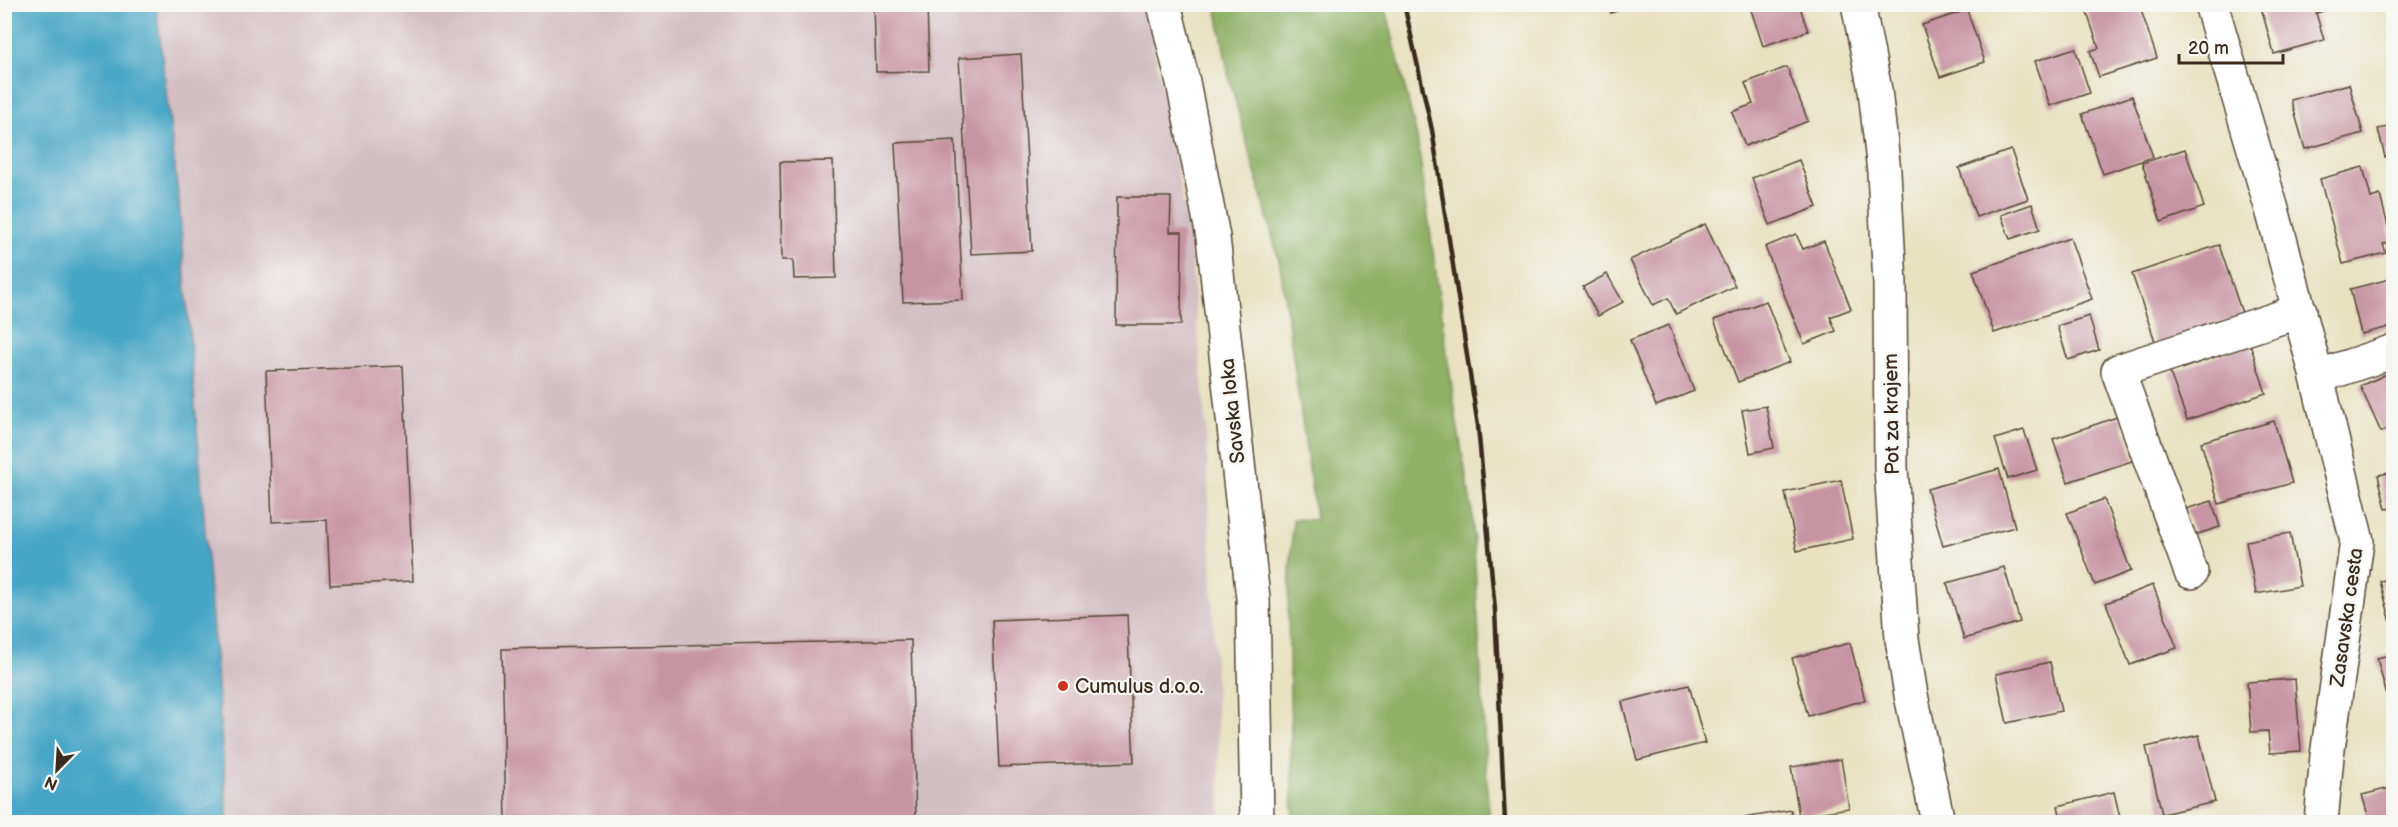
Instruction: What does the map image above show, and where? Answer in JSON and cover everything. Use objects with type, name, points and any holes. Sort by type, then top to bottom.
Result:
[{"type":"street","name":"Savska loka","points":[[1164,4],[1183,82],[1213,237],[1253,598],[1257,822]]},
{"type":"street","name":"Pot za krajem","points":[[1858,4],[1875,90],[1884,172],[1890,284],[1891,467],[1902,639],[1911,696],[1938,822]]},
{"type":"street","name":"Zasavska cesta","points":[[2211,4],[2300,311],[2357,541],[2327,756],[2321,822]]},
{"type":"street","points":[[2191,572],[2118,371],[2300,311]]},
{"type":"street","points":[[2317,377],[2394,351]]},
{"type":"shaded area","points":[[156,5],[1143,5],[1149,24],[1188,225],[1206,427],[1221,822],[228,822],[179,203]]},
{"type":"green space","points":[[1216,5],[1385,5],[1417,137],[1456,417],[1472,510],[1489,822],[1293,822],[1288,610],[1293,519],[1316,520],[1280,264],[1229,77]]},
{"type":"water","points":[[5,4],[156,5],[179,203],[228,822],[5,822]]},
{"type":"building","points":[[874,4],[927,4],[929,71],[876,72]]},
{"type":"building","points":[[1749,4],[1799,4],[1808,31],[1763,46]]},
{"type":"building","points":[[2084,4],[2139,4],[2157,58],[2099,77],[2090,51],[2099,48]]},
{"type":"building","points":[[2260,4],[2344,5],[2316,13],[2324,40],[2274,54]]},
{"type":"building","points":[[1608,5],[1633,5],[1611,13]]},
{"type":"building","points":[[1967,10],[1985,62],[1940,77],[1922,25]]},
{"type":"building","points":[[2075,48],[2090,93],[2050,106],[2035,61]]},
{"type":"building","points":[[1021,54],[1032,251],[971,254],[959,58]]},
{"type":"building","points":[[1787,67],[1808,121],[1745,146],[1732,112],[1753,104],[1745,83]]},
{"type":"building","points":[[2349,84],[2363,133],[2305,149],[2291,100]]},
{"type":"building","points":[[2132,96],[2153,157],[2103,174],[2082,114]]},
{"type":"building","points":[[2394,126],[2394,155],[2385,157],[2378,129]]},
{"type":"building","points":[[955,140],[963,300],[903,302],[895,143]]},
{"type":"building","points":[[2185,149],[2204,207],[2161,222],[2142,163]]},
{"type":"building","points":[[2011,150],[2028,199],[1976,217],[1959,168]]},
{"type":"building","points":[[1799,160],[1817,207],[1770,225],[1752,178]]},
{"type":"building","points":[[833,161],[836,278],[794,279],[793,260],[782,260],[780,162]]},
{"type":"building","points":[[2363,167],[2371,198],[2380,195],[2392,242],[2383,244],[2386,253],[2343,264],[2320,179]]},
{"type":"building","points":[[1117,197],[1171,197],[1170,232],[1182,232],[1181,325],[1116,325]]},
{"type":"building","points":[[2032,204],[2040,229],[2010,239],[2001,215]]},
{"type":"building","points":[[1705,224],[1735,286],[1676,314],[1668,298],[1653,305],[1630,260]]},
{"type":"building","points":[[1796,234],[1803,249],[1824,241],[1851,309],[1830,317],[1836,331],[1804,344],[1765,247]]},
{"type":"building","points":[[2070,238],[2092,299],[1994,333],[1973,271]]},
{"type":"building","points":[[2219,245],[2243,316],[2156,344],[2132,274]]},
{"type":"building","points":[[1607,274],[1623,302],[1598,316],[1583,287]]},
{"type":"building","points":[[2394,278],[2394,326],[2361,334],[2350,289]]},
{"type":"building","points":[[1766,301],[1790,362],[1738,382],[1714,320]]},
{"type":"building","points":[[2089,316],[2099,350],[2068,360],[2057,326]]},
{"type":"building","points":[[1669,325],[1694,391],[1656,406],[1630,340]]},
{"type":"building","points":[[2250,344],[2266,393],[2187,420],[2170,373]]},
{"type":"building","points":[[403,366],[413,581],[330,585],[327,520],[272,522],[266,371]]},
{"type":"building","points":[[2394,371],[2394,427],[2381,432],[2360,386]]},
{"type":"building","points":[[1766,406],[1774,448],[1750,453],[1742,410]]},
{"type":"building","points":[[2120,416],[2135,460],[2068,482],[2053,439]]},
{"type":"building","points":[[2274,421],[2292,483],[2219,504],[2201,442]]},
{"type":"building","points":[[2024,430],[2037,470],[2008,479],[1995,439]]},
{"type":"building","points":[[1999,469],[2015,527],[1943,546],[1927,489]]},
{"type":"building","points":[[2394,472],[2394,508],[2386,509],[2378,475]]},
{"type":"building","points":[[1841,480],[1853,539],[1797,551],[1785,492]]},
{"type":"building","points":[[2104,499],[2131,571],[2095,585],[2067,513]]},
{"type":"building","points":[[2212,501],[2220,527],[2194,535],[2186,509]]},
{"type":"building","points":[[2290,533],[2300,586],[2256,594],[2246,541]]},
{"type":"building","points":[[2004,567],[2020,622],[1964,639],[1947,583]]},
{"type":"building","points":[[2394,578],[2394,630],[2393,630],[2380,581]]},
{"type":"building","points":[[2153,585],[2177,648],[2130,665],[2106,603]]},
{"type":"building","points":[[1127,615],[1134,762],[999,767],[992,620]]},
{"type":"building","points":[[911,640],[916,822],[506,822],[502,649]]},
{"type":"building","points":[[1850,643],[1865,700],[1808,716],[1792,658]]},
{"type":"building","points":[[2394,654],[2394,719],[2393,719],[2377,658]]},
{"type":"building","points":[[2050,662],[2061,711],[2007,723],[1996,674]]},
{"type":"building","points":[[2295,679],[2301,751],[2270,753],[2268,731],[2251,732],[2247,682]]},
{"type":"building","points":[[1689,685],[1705,743],[1637,760],[1622,702]]},
{"type":"building","points":[[2199,735],[2215,802],[2162,814],[2146,747]]},
{"type":"building","points":[[1841,759],[1849,808],[1799,816],[1791,767]]},
{"type":"building","points":[[2394,787],[2394,822],[2370,822],[2362,795]]},
{"type":"building","points":[[2114,792],[2121,822],[2062,822],[2058,806]]},
{"type":"building","points":[[1791,810],[1793,822],[1738,822],[1737,819]]},
{"type":"railway","points":[[1404,4],[1432,130],[1478,426],[1495,610],[1505,822]]},
{"type":"place","name":"Cumulus d.o.o.","points":[[1063,686]]}]
